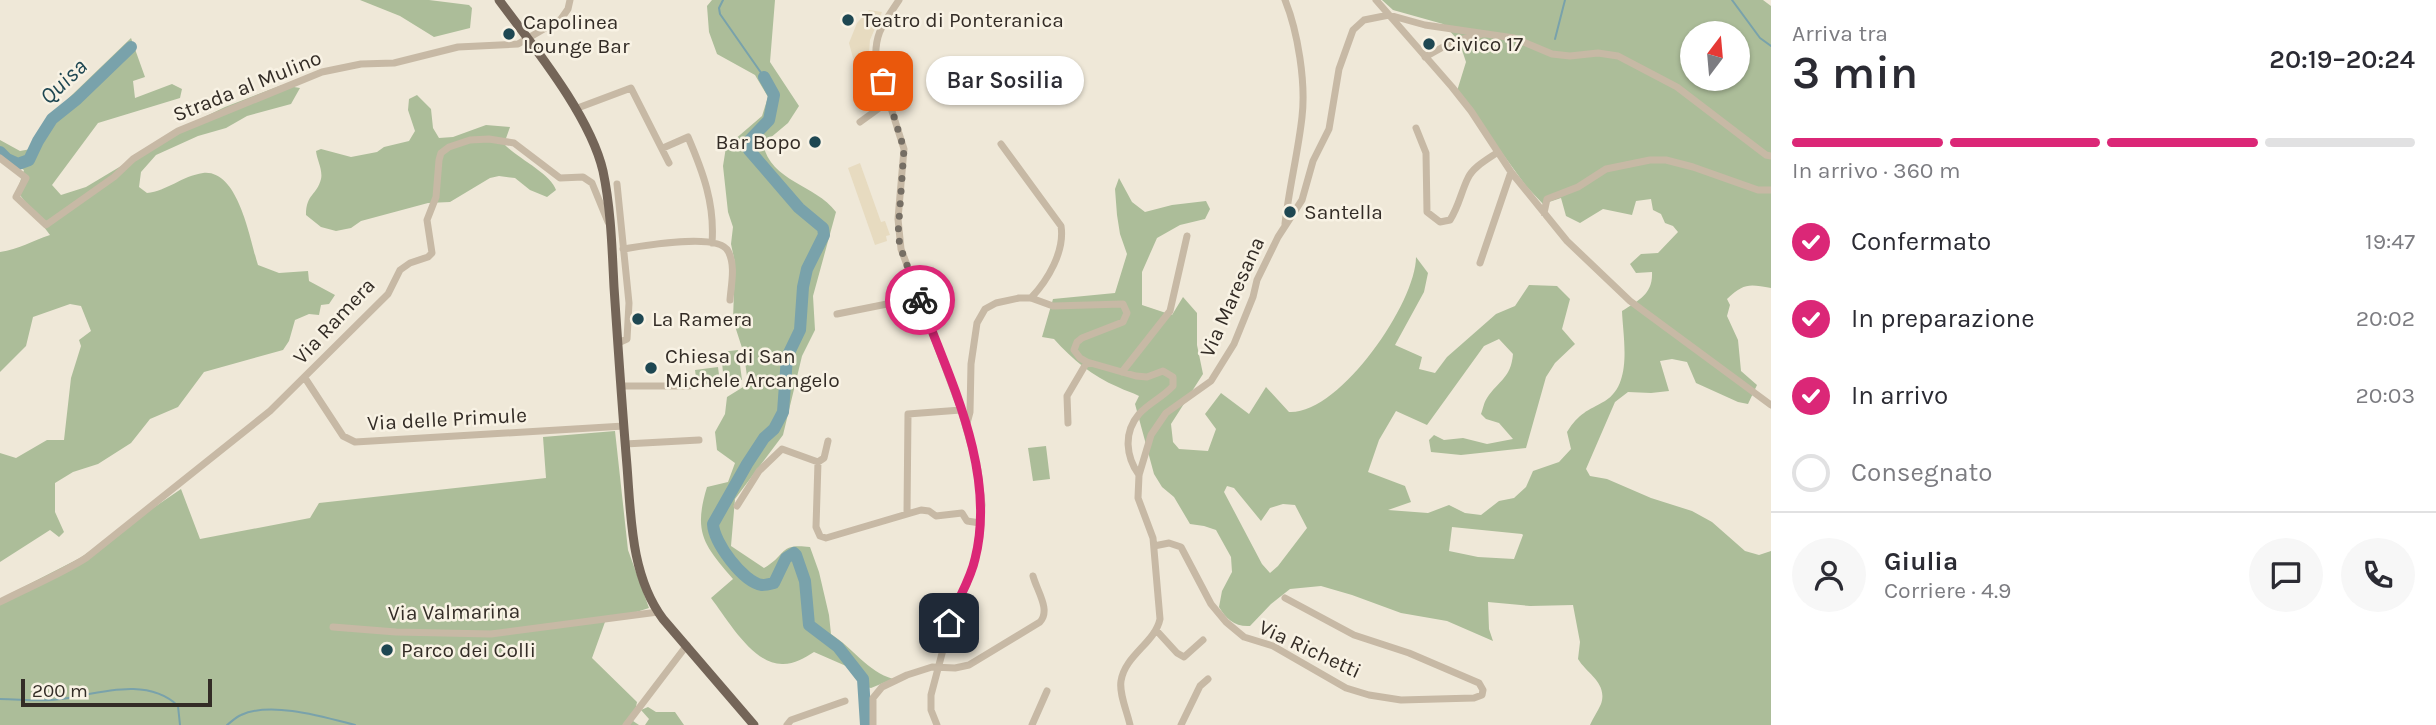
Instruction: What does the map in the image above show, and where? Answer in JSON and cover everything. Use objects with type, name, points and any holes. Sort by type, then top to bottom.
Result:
[{"type":"main road","name":"Via Ramera","points":[[499,0],[575,109],[599,159],[606,185],[634,541],[643,581],[658,612],[754,725]]},
{"type":"street","name":"Strada al Mulino","points":[[0,158],[26,178],[16,197],[47,225],[114,177],[133,159],[178,131],[310,76],[361,64],[394,63],[458,47],[518,44],[561,19],[569,9],[570,0]]},
{"type":"street","points":[[899,0],[879,30],[875,46],[876,61],[904,149],[898,235],[960,408],[980,482],[980,523],[972,570],[953,612],[931,695],[931,710],[937,725]]},
{"type":"street","points":[[1285,0],[1292,17],[1297,47],[1303,115],[1285,225]]},
{"type":"street","points":[[1376,0],[1471,111],[1511,172],[1567,241],[1630,301],[1771,405]]},
{"type":"street","points":[[1389,15],[1425,25],[1514,38],[1552,54],[1570,56],[1598,53],[1618,56],[1676,88],[1771,156]]},
{"type":"street","name":"Via Maresana","points":[[1156,630],[1160,622],[1160,605],[1154,546],[1150,527],[1138,498],[1139,475],[1151,435],[1157,424],[1177,404],[1204,388],[1217,374],[1234,344],[1257,280],[1285,225],[1302,200],[1313,161],[1329,129],[1339,69],[1353,30],[1364,20],[1389,15]]},
{"type":"street","points":[[1424,57],[1452,42],[1487,33]]},
{"type":"street","points":[[575,109],[631,88],[669,163]]},
{"type":"street","points":[[860,122],[889,101]]},
{"type":"street","points":[[1416,128],[1426,153],[1427,212],[1440,222],[1450,220],[1457,209],[1468,177],[1498,152]]},
{"type":"street","points":[[663,148],[688,137],[702,167],[710,198],[714,222],[712,243]]},
{"type":"street","name":"Via Ramera","points":[[0,601],[67,571],[86,558],[270,411],[388,294],[400,270],[432,253],[427,220],[436,197],[441,153],[449,147],[470,141],[514,142],[559,178],[583,177],[592,183],[610,229]]},
{"type":"street","points":[[1001,144],[1061,226],[1063,238],[1045,283],[1031,298]]},
{"type":"street","points":[[1544,213],[1547,199],[1578,187],[1596,174],[1606,169],[1650,160],[1666,160],[1758,190],[1771,190]]},
{"type":"street","points":[[1480,263],[1511,172]]},
{"type":"street","points":[[617,184],[629,301],[627,339],[618,343]]},
{"type":"street","points":[[1122,372],[1170,312],[1186,236]]},
{"type":"street","points":[[623,249],[702,241],[721,244],[727,249],[732,262],[730,300]]},
{"type":"street","points":[[837,314],[897,302],[907,288],[914,284]]},
{"type":"street","points":[[966,427],[970,412],[977,323],[985,309],[996,303],[1019,298],[1031,298],[1053,306],[1117,303],[1126,308],[1123,322],[1077,342],[1074,350],[1087,362],[1122,372],[1147,377],[1163,371],[1173,377],[1170,389],[1133,422],[1128,449],[1131,464],[1139,475]]},
{"type":"street","points":[[615,301],[629,301]]},
{"type":"street","points":[[1068,423],[1066,396],[1087,362]]},
{"type":"street","name":"Via delle Primule","points":[[305,378],[343,436],[355,442],[624,426]]},
{"type":"street","points":[[621,386],[689,386]]},
{"type":"street","points":[[907,513],[908,414],[960,408],[970,389]]},
{"type":"street","points":[[625,444],[699,440]]},
{"type":"street","points":[[818,462],[824,458],[828,441]]},
{"type":"street","points":[[737,506],[758,471],[778,451],[782,449],[818,462]]},
{"type":"street","points":[[818,462],[816,527],[820,536],[826,538],[926,509],[936,516],[962,513],[967,521],[980,523]]},
{"type":"street","name":"Via Richetti","points":[[1154,546],[1174,543],[1181,547],[1211,604],[1226,622],[1244,637],[1281,650],[1346,688],[1376,697],[1401,700],[1474,698],[1482,695],[1483,690],[1479,683],[1409,653],[1353,635],[1285,598]]},
{"type":"street","points":[[873,725],[872,703],[877,691],[907,675],[938,666],[955,668],[969,665],[1043,619],[1045,610],[1033,576]]},
{"type":"street","name":"Via Valmarina","points":[[333,627],[397,632],[491,634],[658,612]]},
{"type":"street","points":[[1130,725],[1121,680],[1127,666],[1156,630],[1184,657],[1203,640]]},
{"type":"street","points":[[626,725],[687,645]]},
{"type":"street","points":[[1181,725],[1200,685],[1208,679]]},
{"type":"street","points":[[1032,725],[1042,697],[1047,691]]},
{"type":"street","points":[[787,725],[791,720],[845,701]]},
{"type":"green space","points":[[360,0],[429,0],[469,5],[472,8],[470,28],[434,37],[400,16]]},
{"type":"green space","points":[[712,0],[775,0],[770,62],[799,106],[788,123],[763,144],[775,167],[817,195],[836,212],[813,296],[815,330],[802,356],[783,435],[735,499],[731,546],[764,568],[787,548],[810,547],[819,572],[831,634],[876,671],[893,679],[871,688],[862,686],[846,666],[814,652],[787,664],[761,657],[742,640],[711,598],[733,579],[708,547],[701,527],[707,487],[728,482],[735,463],[717,450],[715,432],[725,414],[727,397],[748,384],[744,354],[733,320],[733,227],[728,212],[723,166],[726,147],[762,116],[768,97],[755,75],[717,54],[709,32],[707,6]]},
{"type":"green space","points":[[1382,0],[1763,0],[1771,6],[1771,288],[1747,286],[1727,299],[1730,305],[1727,316],[1738,340],[1741,371],[1757,385],[1748,404],[1738,402],[1696,383],[1687,362],[1672,359],[1660,361],[1669,391],[1628,392],[1615,402],[1586,469],[1590,476],[1607,479],[1651,498],[1692,511],[1712,522],[1745,551],[1759,555],[1771,551],[1771,725],[1590,725],[1601,704],[1602,690],[1578,659],[1580,642],[1573,605],[1530,606],[1488,602],[1489,629],[1493,641],[1447,621],[1401,613],[1321,586],[1290,589],[1250,626],[1235,624],[1219,607],[1222,591],[1232,572],[1231,557],[1216,530],[1190,524],[1174,497],[1162,487],[1154,474],[1135,404],[1139,396],[1091,373],[1054,339],[1042,337],[1053,299],[1115,293],[1127,254],[1117,215],[1115,189],[1119,178],[1132,202],[1145,212],[1206,201],[1210,209],[1205,219],[1180,225],[1157,238],[1142,272],[1142,305],[1172,315],[1183,297],[1197,313],[1197,345],[1203,374],[1171,424],[1173,442],[1179,449],[1208,451],[1216,429],[1205,414],[1221,393],[1249,414],[1266,387],[1289,412],[1309,408],[1330,396],[1371,353],[1389,327],[1413,277],[1416,257],[1428,273],[1424,292],[1395,345],[1422,357],[1419,369],[1435,373],[1447,357],[1496,314],[1515,306],[1529,285],[1557,286],[1570,299],[1562,329],[1575,344],[1555,363],[1546,377],[1526,448],[1461,455],[1431,452],[1429,440],[1434,435],[1444,440],[1463,438],[1487,444],[1513,439],[1499,423],[1486,419],[1481,414],[1486,400],[1507,374],[1512,362],[1513,354],[1499,339],[1484,346],[1427,425],[1396,411],[1379,440],[1368,472],[1405,486],[1411,502],[1388,510],[1428,513],[1449,505],[1465,513],[1481,515],[1499,501],[1514,498],[1526,487],[1533,471],[1559,462],[1571,449],[1567,432],[1571,426],[1584,413],[1605,401],[1620,384],[1624,360],[1622,311],[1644,296],[1652,280],[1652,272],[1636,273],[1630,264],[1641,254],[1658,253],[1678,232],[1665,223],[1661,214],[1653,210],[1651,199],[1636,201],[1632,215],[1603,209],[1580,223],[1566,216],[1561,198],[1543,204],[1526,186],[1457,91],[1466,62],[1459,41],[1443,24],[1393,10]],"holes":[[[1227,486],[1234,488],[1261,521],[1270,508],[1283,504],[1295,505],[1307,528],[1270,573],[1262,564],[1224,492]],[[1452,527],[1522,534],[1523,535],[1514,559],[1478,557],[1449,551]]]},
{"type":"green space","points":[[131,38],[145,77],[133,81],[135,98],[172,84],[182,89],[180,98],[98,123],[52,185],[61,195],[86,187],[198,120],[225,107],[282,85],[300,88],[291,104],[247,116],[226,128],[198,136],[156,155],[141,172],[139,187],[147,193],[195,175],[215,175],[226,182],[234,194],[247,224],[258,265],[279,273],[308,271],[309,281],[335,295],[329,304],[321,305],[319,315],[309,314],[295,320],[289,341],[283,350],[204,372],[178,407],[150,419],[131,443],[98,464],[73,472],[55,483],[55,512],[64,532],[59,537],[50,530],[0,562],[0,453],[16,458],[47,440],[64,440],[71,378],[81,346],[79,340],[91,331],[81,306],[70,304],[33,317],[26,346],[0,372],[0,252],[50,235],[17,191],[24,170],[0,156],[0,140],[20,151],[31,149],[46,120]]},
{"type":"green space","points":[[417,95],[431,109],[433,128],[439,138],[453,137],[486,125],[510,127],[504,144],[548,178],[556,190],[547,197],[530,190],[515,178],[499,176],[490,178],[450,202],[428,203],[361,221],[351,228],[336,231],[321,227],[306,215],[308,203],[321,179],[316,151],[321,149],[351,157],[409,141],[415,131],[408,110],[409,99]]},
{"type":"green space","points":[[738,350],[742,380],[724,383],[721,352]]},
{"type":"green space","points":[[718,367],[720,383],[697,385],[695,370]]},
{"type":"green space","points":[[615,431],[628,550],[649,608],[605,622],[592,658],[637,702],[633,721],[639,725],[0,725],[0,599],[80,558],[181,489],[200,539],[310,518],[319,503],[546,478],[543,437]]},
{"type":"green space","points":[[1046,446],[1050,479],[1033,481],[1028,448]]},
{"type":"green space","points":[[648,707],[656,712],[675,712],[684,725],[645,725],[649,719],[641,710]]},
{"type":"shaded area","points":[[869,10],[882,12],[870,40],[868,66],[872,77],[865,77],[853,58],[849,43],[857,23]]},
{"type":"shaded area","points":[[860,163],[881,222],[885,221],[890,235],[886,236],[887,241],[875,245],[848,168]]},
{"type":"waterway","points":[[723,0],[719,8],[720,14],[764,77]]},
{"type":"waterway","points":[[1555,39],[1565,0]]},
{"type":"waterway","points":[[1732,0],[1760,38],[1771,46]]},
{"type":"waterway","name":"Quisa","points":[[0,152],[18,164],[29,160],[52,119],[131,47]]},
{"type":"waterway","points":[[764,77],[774,95],[769,120],[748,142],[749,150],[799,208],[823,228],[824,235],[807,269],[800,330],[787,357],[783,412],[774,429],[764,438],[747,464],[713,524],[718,541],[738,569],[746,577],[762,585],[774,583],[786,558],[794,553],[796,555],[805,581],[809,625],[838,647],[863,679],[866,725]]},
{"type":"waterway","points":[[0,699],[53,700],[137,689],[166,697],[178,706],[180,725]]},
{"type":"waterway","points":[[227,725],[241,715],[267,710],[298,712],[355,725]]},
{"type":"way so far","points":[[883,81],[904,149],[898,235],[920,300]]},
{"type":"place","name":"Teatro di Ponteranica","points":[[848,20]]},
{"type":"place","name":"Capolinea Lounge Bar","points":[[509,34]]},
{"type":"place","name":"Civico 17","points":[[1429,44]]},
{"type":"place","name":"Bar Sosilia","points":[[883,81]]},
{"type":"place","name":"Bar Bopo","points":[[815,142]]},
{"type":"place","name":"Santella","points":[[1290,212]]},
{"type":"place","name":"La Ramera","points":[[638,319]]},
{"type":"place","name":"Chiesa di San Michele Arcangelo","points":[[651,368]]},
{"type":"place","name":"Parco dei Colli","points":[[387,650]]},
{"type":"route","points":[[920,300],[961,410],[978,470],[981,492],[976,557],[949,623]]}]
